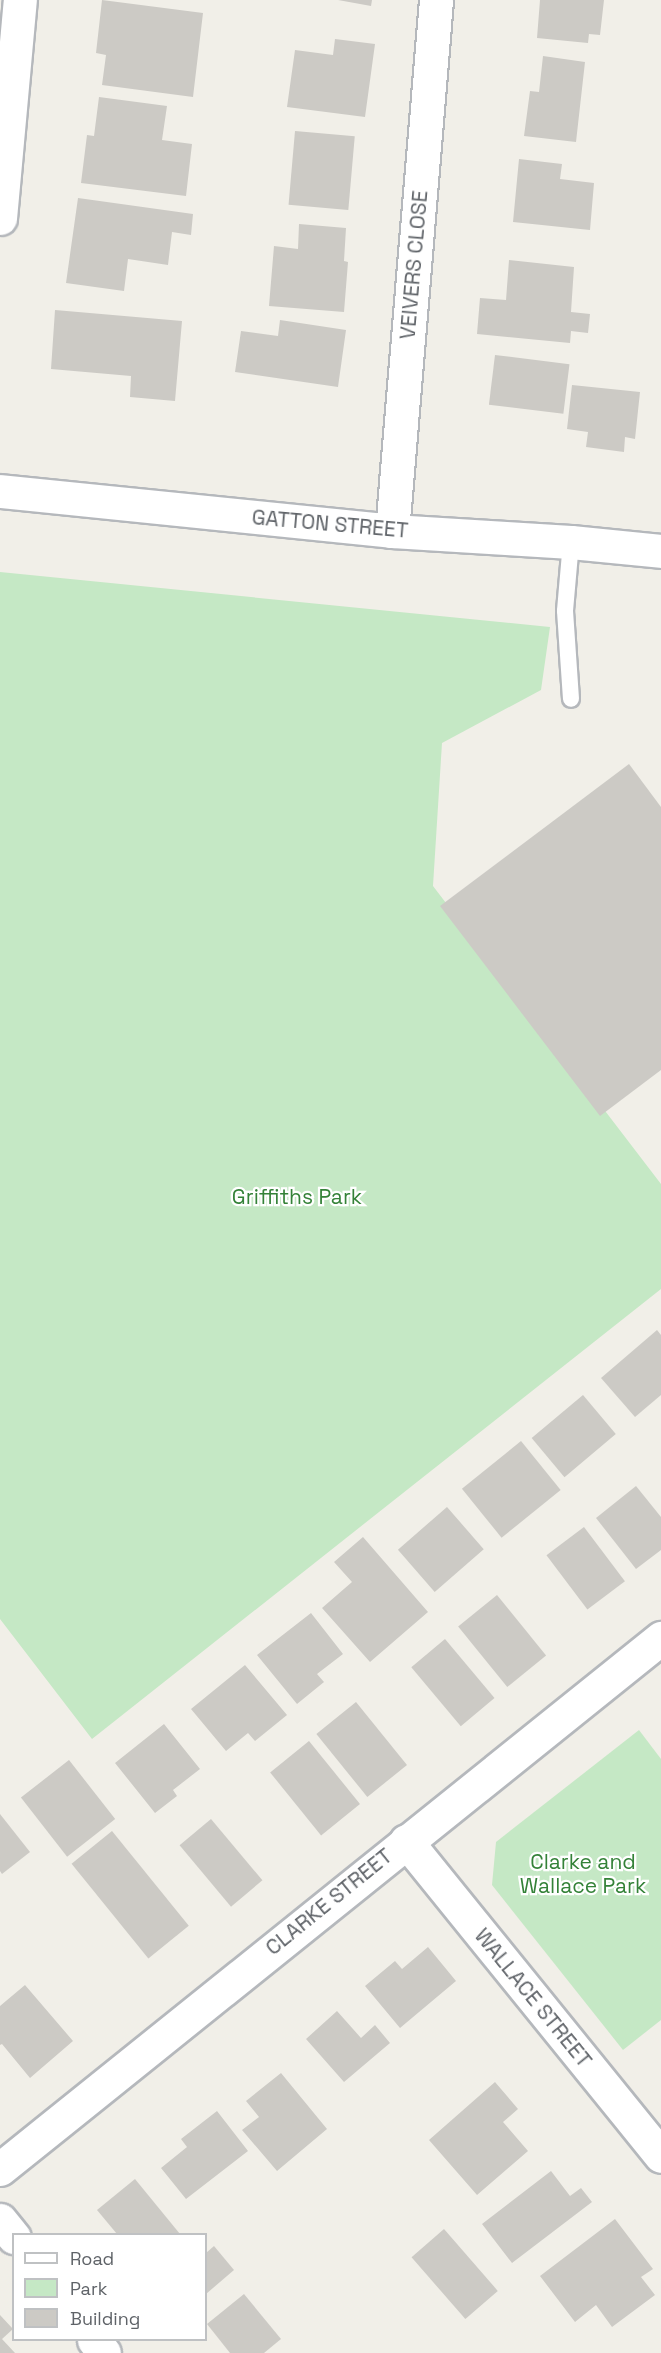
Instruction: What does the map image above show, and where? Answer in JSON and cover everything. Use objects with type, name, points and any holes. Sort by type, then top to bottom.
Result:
[{"type":"street","points":[[0,218],[20,0]]},
{"type":"street","name":"VEIVERS CLOSE","points":[[392,531],[436,0]]},
{"type":"street","name":"GATTON STREET","points":[[0,491],[392,531],[571,542],[661,551]]},
{"type":"street","name":"CLARKE STREET","points":[[0,2169],[406,1840],[661,1638]]},
{"type":"street","name":"WALLACE STREET","points":[[406,1840],[661,2156]]},
{"type":"street","points":[[0,2220],[12,2235]]},
{"type":"street","points":[[95,2341],[104,2353]]},
{"type":"lane","points":[[571,542],[565,611],[572,699]]},
{"type":"green space","name":"Griffiths Park","points":[[0,572],[550,627],[541,690],[442,743],[433,886],[661,1184],[661,1289],[92,1739],[0,1619]]},
{"type":"green space","name":"Clarke and Wallace Park","points":[[639,1730],[661,1759],[661,2020],[623,2050],[492,1885],[496,1842]]},
{"type":"building","points":[[102,0],[203,13],[193,97],[102,85],[106,55],[96,53]]},
{"type":"building","points":[[338,0],[372,0],[371,6]]},
{"type":"building","points":[[540,0],[604,0],[600,35],[589,34],[588,43],[537,38]]},
{"type":"building","points":[[335,39],[375,44],[365,117],[287,107],[295,50],[333,55]]},
{"type":"building","points":[[543,56],[585,62],[576,142],[524,136],[530,91],[539,92]]},
{"type":"building","points":[[99,97],[167,106],[162,140],[192,144],[186,196],[81,183],[87,135],[94,136]]},
{"type":"building","points":[[295,131],[355,136],[348,210],[289,205]]},
{"type":"building","points":[[519,159],[562,164],[560,179],[594,183],[590,230],[513,222]]},
{"type":"building","points":[[78,198],[193,214],[191,235],[172,232],[168,265],[128,259],[124,291],[66,283]]},
{"type":"building","points":[[299,224],[346,228],[344,261],[348,262],[344,312],[269,306],[274,246],[298,249]]},
{"type":"building","points":[[509,260],[574,267],[571,312],[590,314],[588,333],[571,331],[570,343],[477,334],[480,298],[506,300]]},
{"type":"building","points":[[55,310],[182,321],[175,401],[130,397],[131,376],[51,369]]},
{"type":"building","points":[[280,320],[346,330],[338,387],[235,372],[241,331],[278,336]]},
{"type":"building","points":[[495,355],[569,364],[563,414],[489,405]]},
{"type":"building","points":[[572,385],[640,392],[635,439],[625,437],[624,452],[586,447],[588,432],[567,429]]},
{"type":"building","points":[[629,764],[661,807],[661,1070],[600,1116],[440,906]]},
{"type":"building","points":[[657,1330],[661,1335],[661,1395],[635,1417],[601,1378]]},
{"type":"building","points":[[583,1395],[616,1434],[564,1477],[532,1438]]},
{"type":"building","points":[[521,1441],[561,1490],[502,1538],[462,1489]]},
{"type":"building","points":[[636,1486],[661,1517],[661,1550],[636,1569],[596,1518]]},
{"type":"building","points":[[447,1507],[484,1549],[435,1592],[398,1550]]},
{"type":"building","points":[[584,1527],[625,1581],[587,1610],[546,1555]]},
{"type":"building","points":[[363,1537],[428,1612],[370,1662],[322,1608],[352,1582],[334,1562]]},
{"type":"building","points":[[497,1595],[546,1656],[507,1687],[458,1626]]},
{"type":"building","points":[[311,1613],[343,1654],[317,1674],[324,1682],[297,1704],[257,1655]]},
{"type":"building","points":[[445,1639],[494,1698],[461,1726],[411,1667]]},
{"type":"building","points":[[245,1665],[287,1715],[255,1741],[248,1733],[226,1751],[191,1709]]},
{"type":"building","points":[[356,1702],[407,1765],[367,1797],[316,1734]]},
{"type":"building","points":[[164,1724],[200,1769],[173,1790],[177,1796],[155,1813],[115,1763]]},
{"type":"building","points":[[309,1741],[360,1804],[321,1835],[270,1772]]},
{"type":"building","points":[[69,1760],[115,1819],[67,1857],[21,1798]]},
{"type":"building","points":[[0,1814],[30,1852],[2,1874],[0,1871]]},
{"type":"building","points":[[211,1819],[262,1880],[231,1907],[180,1845]]},
{"type":"building","points":[[112,1831],[189,1926],[148,1959],[72,1864]]},
{"type":"building","points":[[428,1947],[456,1981],[400,2028],[365,1986],[395,1961],[402,1969]]},
{"type":"building","points":[[25,1985],[73,2041],[30,2078],[2,2044],[0,2045],[0,2006]]},
{"type":"building","points":[[337,2011],[361,2038],[375,2025],[390,2043],[344,2082],[306,2039]]},
{"type":"building","points":[[281,2073],[327,2129],[277,2171],[242,2130],[259,2117],[246,2101]]},
{"type":"building","points":[[495,2082],[518,2109],[503,2122],[528,2151],[477,2195],[429,2140]]},
{"type":"building","points":[[217,2111],[248,2151],[186,2199],[161,2168],[187,2147],[181,2139]]},
{"type":"building","points":[[551,2171],[570,2196],[581,2188],[592,2202],[512,2263],[482,2224]]},
{"type":"building","points":[[135,2179],[179,2233],[116,2233],[97,2210]]},
{"type":"building","points":[[615,2219],[653,2269],[641,2277],[655,2295],[612,2327],[596,2305],[575,2322],[540,2276]]},
{"type":"building","points":[[444,2229],[498,2291],[465,2319],[412,2257]]},
{"type":"building","points":[[214,2246],[234,2270],[207,2293],[207,2252]]},
{"type":"building","points":[[244,2294],[281,2339],[264,2353],[230,2353],[207,2324]]},
{"type":"building","points":[[0,2315],[12,2328],[2,2339],[15,2353],[0,2353]]}]
